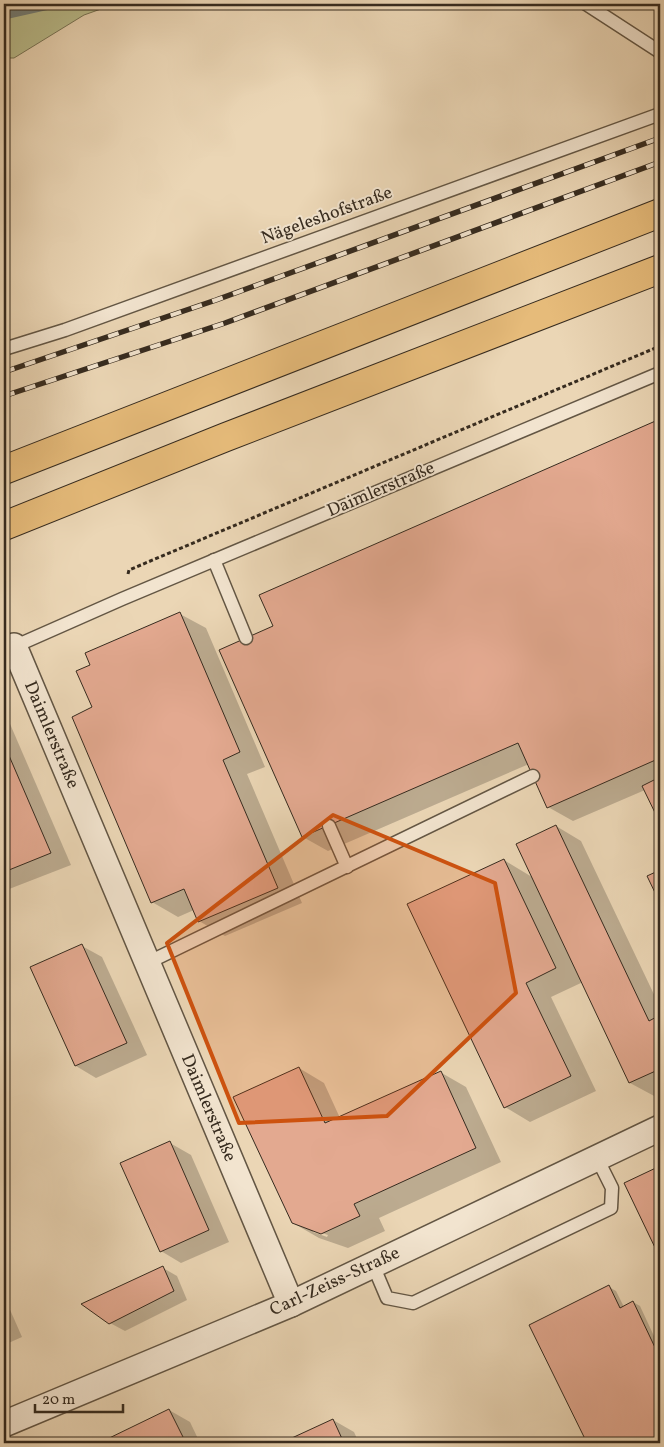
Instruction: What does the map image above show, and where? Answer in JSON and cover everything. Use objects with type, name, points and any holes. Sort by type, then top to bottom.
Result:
[{"type":"highway","points":[[4,470],[660,214]]},
{"type":"highway","points":[[4,526],[226,437],[660,269]]},
{"type":"street","name":"Daimlerstraße","points":[[9,649],[147,963],[291,1304]]},
{"type":"street","name":"Carl-Zeiss-Straße","points":[[4,1424],[291,1304],[660,1128]]},
{"type":"lane","points":[[586,4],[660,52]]},
{"type":"lane","name":"Nägeleshofstraße","points":[[4,349],[65,330],[660,114]]},
{"type":"lane","name":"Daimlerstraße","points":[[9,649],[122,598],[660,372]]},
{"type":"lane","points":[[214,560],[246,638]]},
{"type":"lane","points":[[147,963],[533,776]]},
{"type":"lane","points":[[329,826],[347,867]]},
{"type":"lane","points":[[373,1265],[387,1298],[414,1303],[611,1208],[612,1188],[597,1158]]},
{"type":"path","points":[[122,598],[129,570],[660,346]]},
{"type":"highlighted area","points":[[333,815],[495,883],[516,993],[387,1116],[239,1123],[167,943]]},
{"type":"green space","points":[[4,4],[115,4],[84,15],[14,58],[4,58]]},
{"type":"building","points":[[660,419],[660,758],[547,808],[518,743],[302,837],[219,650],[273,626],[259,595]]},
{"type":"building","points":[[180,612],[240,752],[223,760],[278,888],[198,922],[184,889],[151,903],[72,717],[92,707],[76,671],[90,665],[85,653]]},
{"type":"building","points":[[4,744],[51,853],[4,872]]},
{"type":"building","points":[[660,777],[660,823],[642,786]]},
{"type":"building","points":[[556,825],[649,1021],[660,1015],[660,1069],[629,1083],[516,844]]},
{"type":"building","points":[[504,859],[556,968],[526,983],[571,1076],[504,1108],[407,904]]},
{"type":"building","points":[[660,870],[660,903],[647,876]]},
{"type":"building","points":[[82,944],[127,1043],[75,1066],[30,967]]},
{"type":"building","points":[[299,1067],[325,1123],[441,1071],[476,1148],[354,1204],[360,1216],[321,1234],[292,1223],[233,1097]]},
{"type":"building","points":[[170,1141],[209,1230],[160,1252],[120,1163]]},
{"type":"building","points":[[660,1166],[660,1258],[624,1183]]},
{"type":"building","points":[[163,1266],[174,1291],[109,1324],[81,1304]]},
{"type":"building","points":[[609,1285],[620,1308],[633,1301],[660,1358],[660,1443],[587,1443],[529,1325]]},
{"type":"building","points":[[169,1409],[186,1443],[99,1443]]},
{"type":"building","points":[[333,1419],[344,1443],[281,1443]]},
{"type":"waterway","points":[[4,15],[53,4]]},
{"type":"railway","points":[[4,372],[216,300],[660,138]]},
{"type":"railway","points":[[4,396],[225,323],[660,162]]}]
